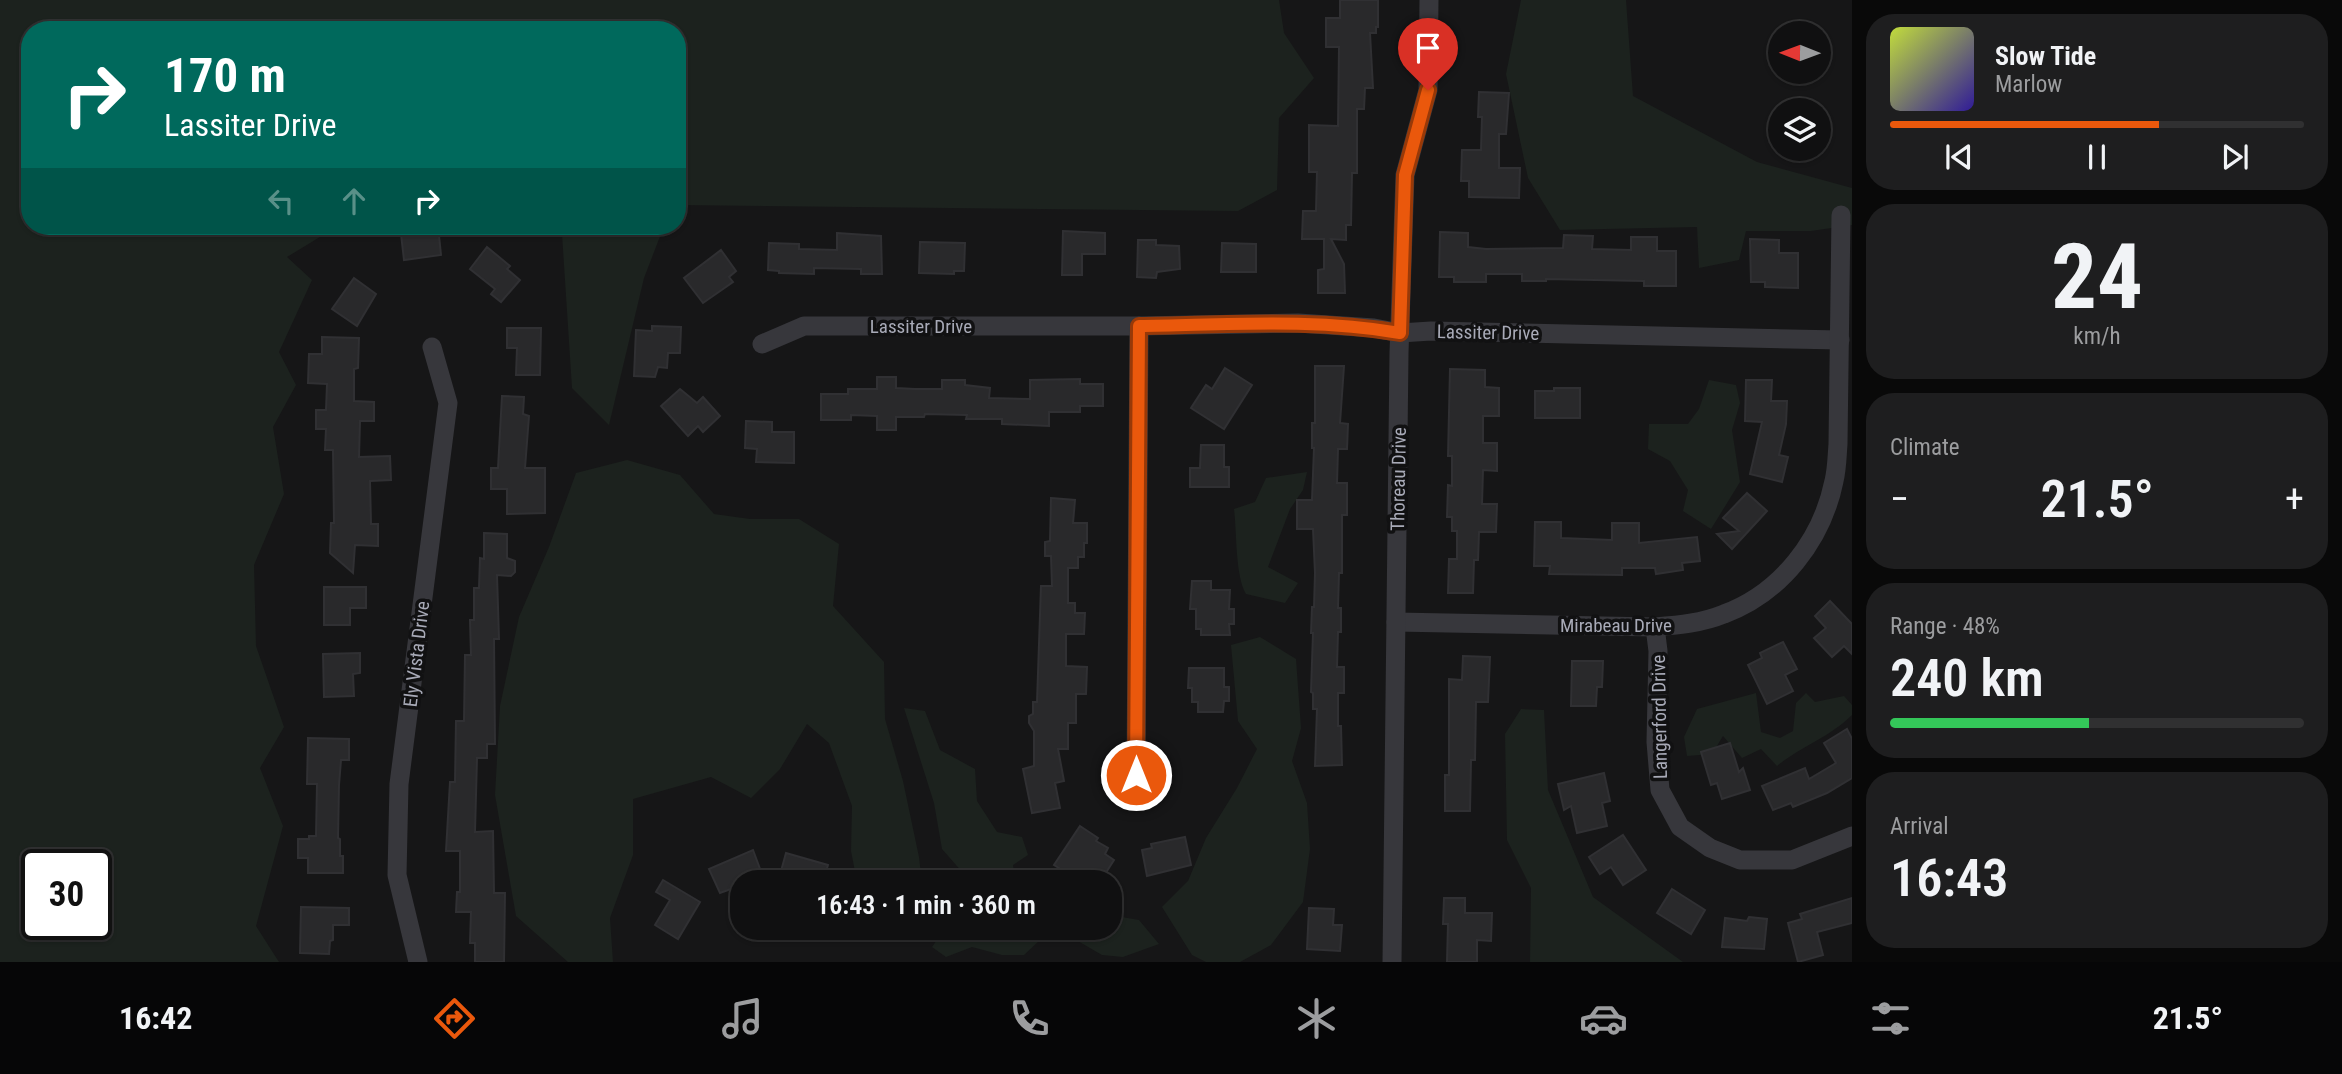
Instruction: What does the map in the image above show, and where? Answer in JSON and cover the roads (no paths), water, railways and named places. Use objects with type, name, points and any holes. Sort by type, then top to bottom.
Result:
[{"type":"street","name":"Thoreau Drive","points":[[1392,962],[1400,333],[1405,175],[1428,90],[1429,0]]},
{"type":"street","name":"Mirabeau Drive","points":[[1396,622],[1655,627],[1686,625],[1725,614],[1756,598],[1786,573],[1805,551],[1828,504],[1835,480],[1838,444],[1841,215]]},
{"type":"street","name":"Lassiter Drive","points":[[762,344],[804,326],[1298,323],[1374,328],[1400,333],[1431,331],[1840,340]]},
{"type":"street","points":[[1136,775],[1139,326]]},
{"type":"street","name":"Ely Vista Drive","points":[[418,962],[397,875],[399,784],[448,403],[432,347]]},
{"type":"street","name":"Langerford Drive","points":[[1655,627],[1658,651],[1657,742],[1660,790],[1680,827],[1710,848],[1740,860],[1792,860],[1852,836]]}]
